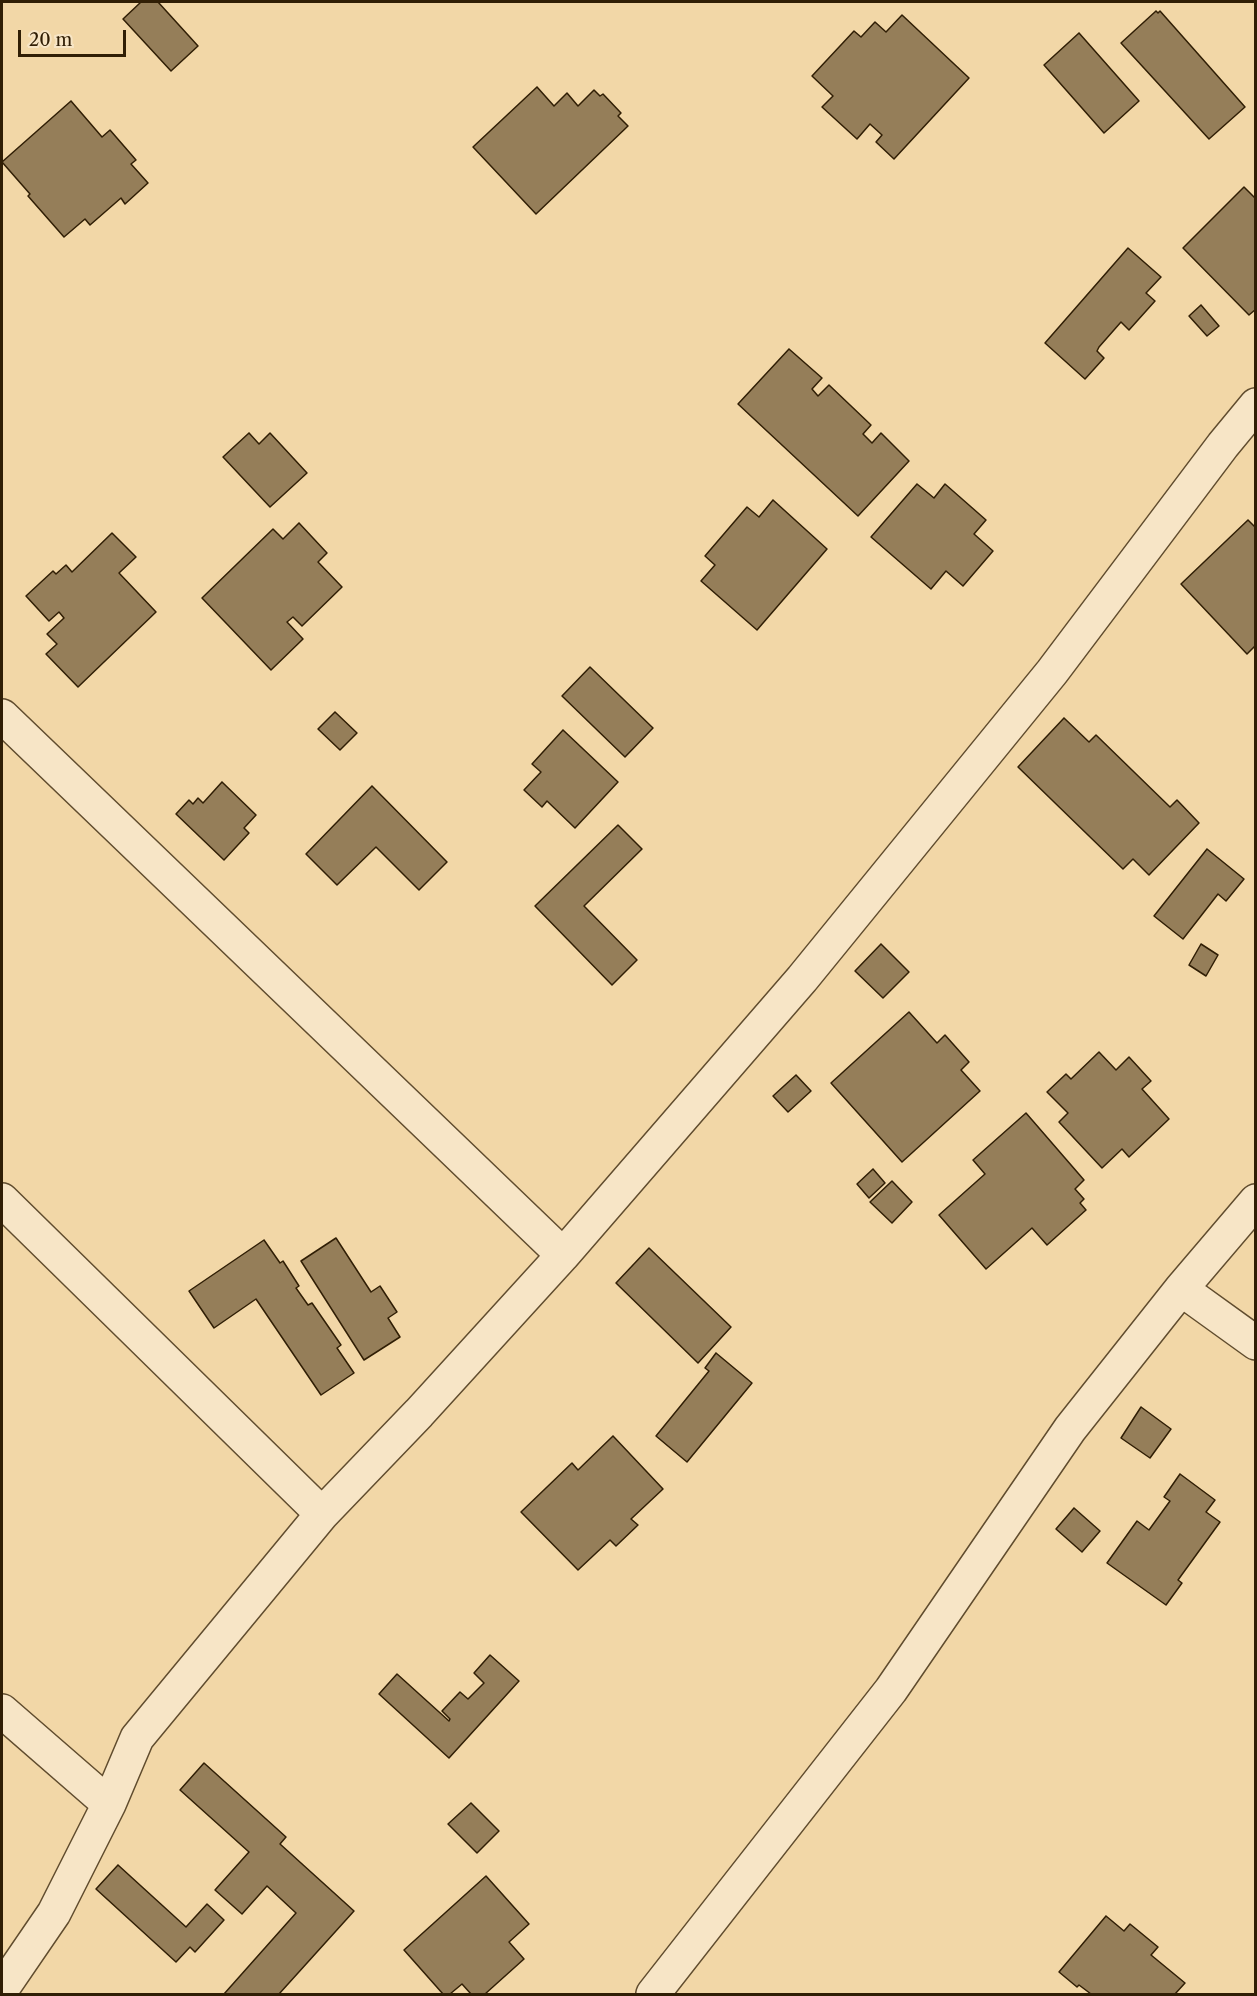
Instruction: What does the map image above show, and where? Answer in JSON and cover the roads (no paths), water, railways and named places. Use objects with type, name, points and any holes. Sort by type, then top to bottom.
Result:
[{"type":"street","points":[[2,1989],[54,1913],[109,1804],[137,1738],[322,1514],[419,1413],[563,1255],[810,970],[1052,672],[1223,444],[1256,405]]},
{"type":"street","points":[[2,716],[563,1255]]},
{"type":"street","points":[[2,1200],[322,1514]]},
{"type":"street","points":[[654,1995],[891,1690],[1071,1429],[1181,1289],[1256,1201]]},
{"type":"street","points":[[1181,1289],[1256,1343]]},
{"type":"street","points":[[2,1711],[109,1804]]}]
